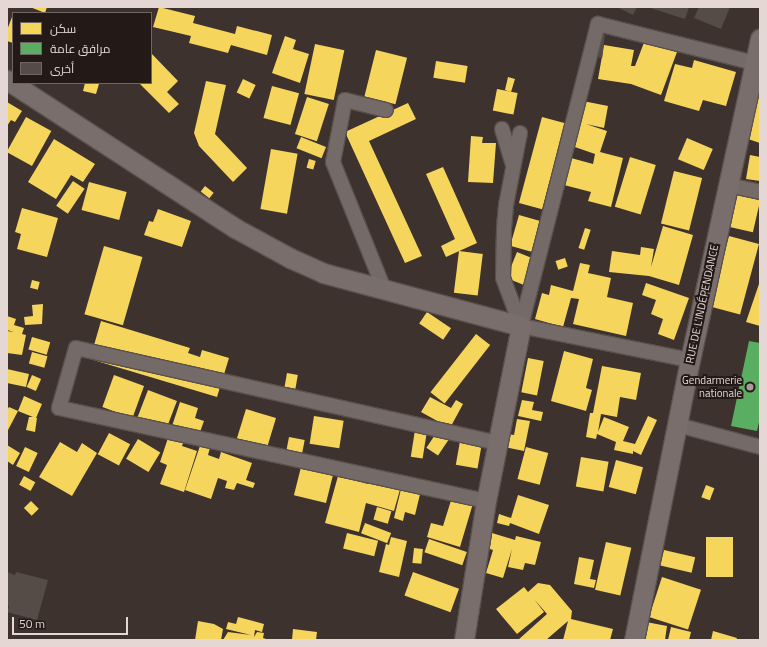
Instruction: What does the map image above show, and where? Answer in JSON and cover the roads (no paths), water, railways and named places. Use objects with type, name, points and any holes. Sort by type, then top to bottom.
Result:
[{"type":"main road","name":"RUE DE L'INDÉPENDANCE","points":[[634,640],[690,360],[760,39]]},
{"type":"main road","points":[[13,84],[235,228],[290,258],[323,273],[521,326],[499,443],[486,501],[464,640]]},
{"type":"street","points":[[521,326],[598,24],[754,63]]},
{"type":"street","points":[[384,289],[333,162],[345,100],[386,110]]},
{"type":"street","points":[[502,129],[514,166]]},
{"type":"street","points":[[520,133],[504,230],[503,278],[521,326]]},
{"type":"street","points":[[728,185],[760,192]]},
{"type":"street","points":[[521,326],[690,360]]},
{"type":"street","points":[[486,501],[59,408],[76,348],[499,443]]},
{"type":"street","points":[[678,425],[760,447]]},
{"type":"place","name":"Gendarmerie nationale","points":[[750,387]]}]
